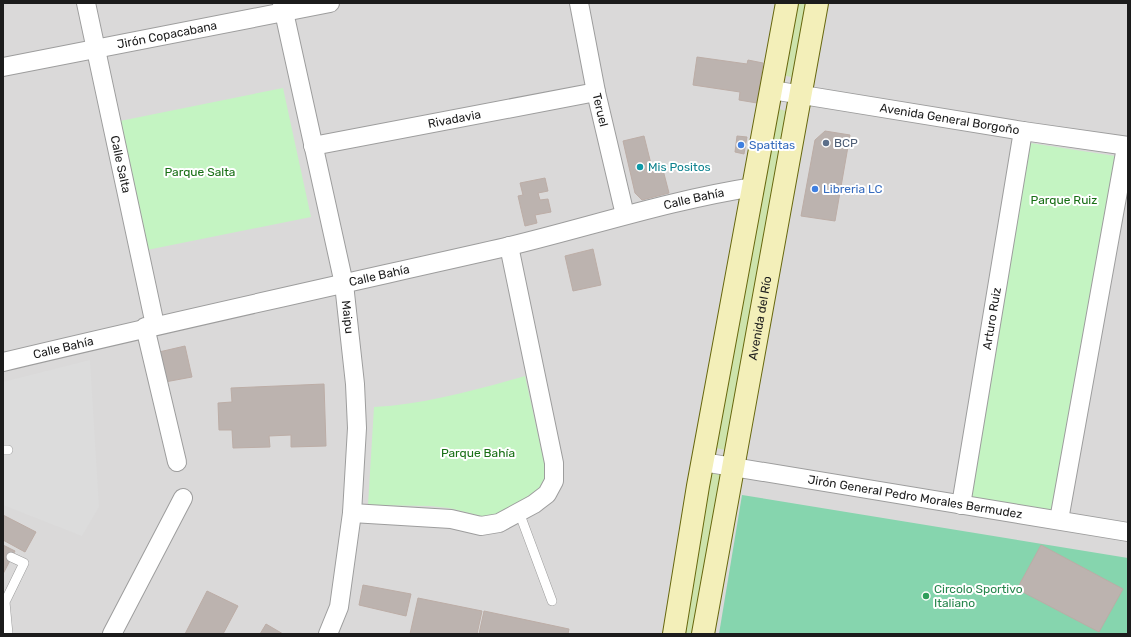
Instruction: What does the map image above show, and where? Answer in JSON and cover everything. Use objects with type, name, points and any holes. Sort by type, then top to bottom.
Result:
[{"type":"main road","points":[[674,634],[703,462],[787,3]]},
{"type":"main road","name":"Avenida del Río","points":[[703,634],[817,3]]},
{"type":"street","name":"Calle Salta","points":[[86,3],[177,462]]},
{"type":"street","name":"Jirón Copacabana","points":[[3,67],[95,49],[283,8],[330,3]]},
{"type":"street","name":"Teruel","points":[[579,3],[596,92],[625,215]]},
{"type":"street","name":"Maipu","points":[[283,8],[344,284],[355,384],[357,428],[352,513],[339,607],[328,634]]},
{"type":"street","name":"Avenida General Borgoño","points":[[772,90],[1127,147]]},
{"type":"street","name":"Rivadavia","points":[[314,146],[596,92]]},
{"type":"street","name":"Arturo Ruiz","points":[[960,506],[1023,131]]},
{"type":"street","points":[[1059,520],[1127,147]]},
{"type":"street","name":"Calle Bahía","points":[[3,362],[150,326],[344,284],[509,246],[625,215],[717,193],[754,187]]},
{"type":"street","points":[[352,513],[451,519],[482,526],[499,523],[534,504],[547,494],[554,481],[554,463],[509,246]]},
{"type":"street","name":"Jirón General Pedro Morales Bermudez","points":[[703,462],[960,506],[1059,520],[1128,532]]},
{"type":"street","points":[[112,634],[183,498]]},
{"type":"lane","points":[[519,512],[552,602]]},
{"type":"lane","points":[[8,634],[4,602],[24,563],[11,557]]},
{"type":"shaded area","points":[[3,3],[1128,3],[1128,634],[3,634]]},
{"type":"shaded area","points":[[90,360],[99,507],[82,536],[3,505],[3,382]]},
{"type":"green space","points":[[795,3],[809,3],[796,78],[782,75]]},
{"type":"green space","name":"Parque Salta","points":[[283,88],[311,217],[147,250],[120,121]]},
{"type":"green space","points":[[776,108],[789,112],[730,451],[716,448]]},
{"type":"green space","name":"Parque Ruiz","points":[[1030,143],[1115,156],[1051,513],[970,499]]},
{"type":"green space","name":"Parque Bahía","points":[[525,376],[545,466],[545,477],[539,489],[500,514],[485,517],[449,508],[430,506],[368,505],[374,407],[431,400]]},
{"type":"green space","points":[[714,471],[723,476],[697,634],[682,634],[709,475]]},
{"type":"green space","name":"Circolo Sportivo Italiano","points":[[742,495],[1128,558],[1128,634],[719,634]]},
{"type":"building","points":[[697,57],[747,64],[748,60],[763,63],[757,103],[739,100],[740,92],[693,85]]},
{"type":"building","points":[[825,131],[850,135],[835,221],[801,216],[815,140]]},
{"type":"building","name":"Mis Positos","points":[[644,136],[652,168],[662,166],[669,193],[642,200],[635,193],[623,141]]},
{"type":"building","name":"Spatitas","points":[[737,136],[747,137],[744,154],[735,152]]},
{"type":"building","points":[[545,178],[548,191],[538,193],[540,200],[548,199],[551,212],[535,215],[537,223],[525,226],[518,196],[523,195],[520,183]]},
{"type":"building","points":[[593,249],[601,285],[573,291],[565,256]]},
{"type":"building","points":[[185,346],[192,377],[165,382],[159,352]]},
{"type":"building","points":[[324,384],[326,446],[291,447],[291,435],[269,436],[270,447],[233,448],[232,430],[219,430],[218,403],[232,402],[231,388]]},
{"type":"building","points":[[3,515],[36,532],[25,552],[3,540]]},
{"type":"building","points":[[3,545],[15,551],[3,574]]},
{"type":"building","points":[[1041,545],[1123,589],[1099,632],[1017,589]]},
{"type":"building","points":[[363,585],[411,594],[406,616],[359,605]]},
{"type":"building","points":[[207,591],[238,606],[223,634],[185,634]]},
{"type":"building","points":[[418,598],[482,611],[477,634],[410,634]]},
{"type":"building","points":[[484,611],[569,629],[568,634],[479,634]]},
{"type":"building","points":[[266,624],[283,634],[260,634]]},
{"type":"place","name":"BCP","points":[[826,143]]},
{"type":"place","name":"Spatitas","points":[[741,145]]},
{"type":"place","name":"Mis Positos","points":[[640,167]]},
{"type":"place","name":"Libreria LC","points":[[815,189]]},
{"type":"place","name":"Circolo Sportivo Italiano","points":[[926,596]]}]
